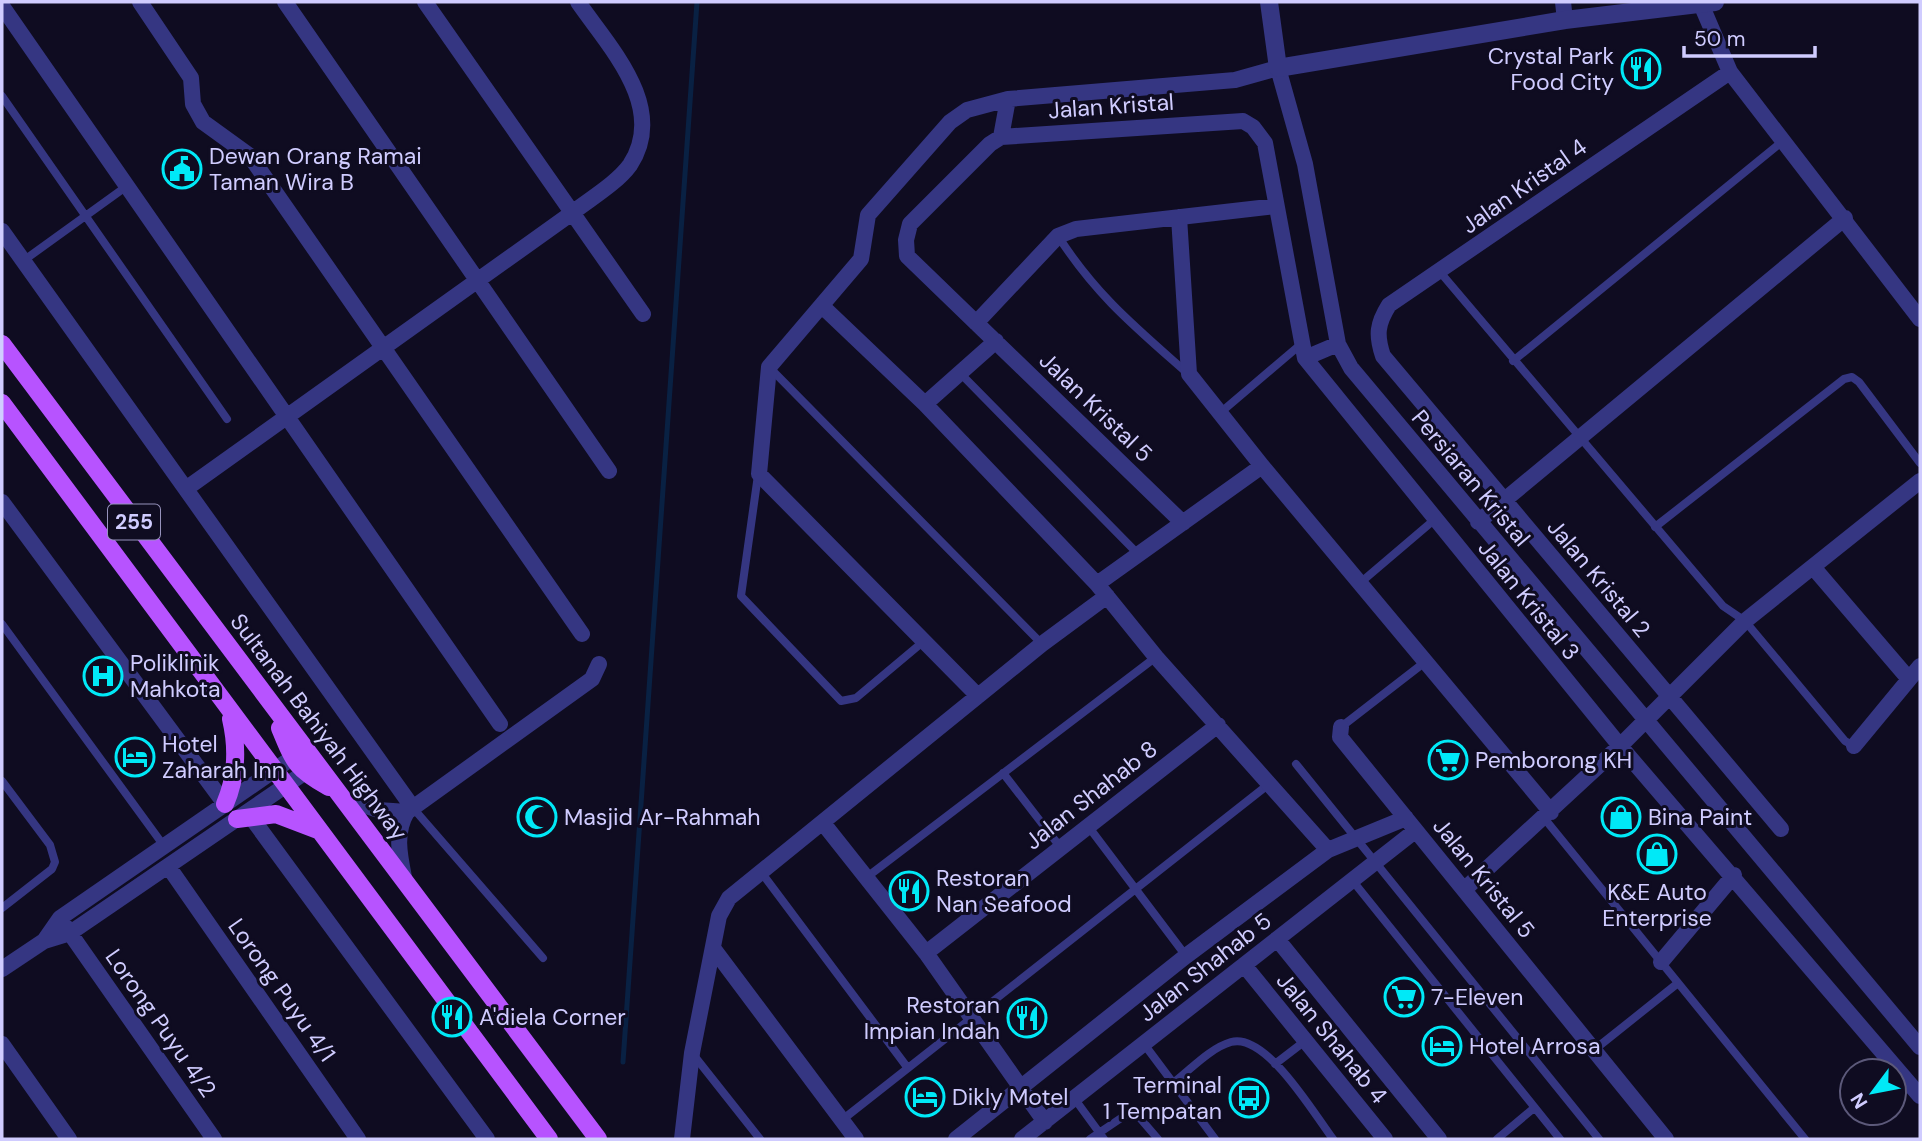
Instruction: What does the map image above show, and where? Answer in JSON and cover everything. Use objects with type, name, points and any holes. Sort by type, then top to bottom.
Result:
[{"type":"main road","name":"Sultanah Bahiyah Highway","points":[[2,344],[598,1139]]},
{"type":"main road","name":"255","points":[[2,403],[549,1139]]},
{"type":"main road","points":[[267,699],[292,758],[304,773],[338,794]]},
{"type":"main road","points":[[225,804],[235,774],[237,744],[229,711]]},
{"type":"main road","points":[[244,818],[276,814],[318,830]]},
{"type":"street","points":[[140,2],[191,78],[193,104],[204,122],[250,156],[582,634]]},
{"type":"street","points":[[285,2],[609,471]]},
{"type":"street","points":[[425,2],[643,314]]},
{"type":"street","points":[[187,488],[572,213],[628,167],[638,149],[640,99],[631,80],[578,2]]},
{"type":"street","points":[[1269,2],[1278,68],[1564,11],[1708,3],[1730,72],[1845,218],[1920,319]]},
{"type":"street","points":[[2,6],[500,724]]},
{"type":"street","name":"Jalan Kristal","points":[[822,306],[864,253],[868,215],[950,122],[967,110],[1008,99],[1235,80],[1278,68]]},
{"type":"street","name":"Persiaran Kristal","points":[[1278,68],[1305,164],[1338,344],[1351,368],[1920,1047]]},
{"type":"street","name":"Jalan Kristal 4","points":[[1383,356],[1376,336],[1380,319],[1389,305],[1730,72]]},
{"type":"street","points":[[1008,99],[1001,137],[990,144],[909,224],[906,240],[907,256],[976,323],[1058,236],[1076,229],[1276,206]]},
{"type":"street","name":"Jalan Kristal","points":[[1001,137],[1243,121],[1253,127],[1265,143],[1302,352]]},
{"type":"street","points":[[1178,216],[1189,373],[1547,815]]},
{"type":"street","points":[[1478,522],[1577,437],[1845,218]]},
{"type":"street","points":[[2,231],[139,429],[187,488],[410,810]]},
{"type":"street","points":[[978,696],[759,474],[769,367],[822,306],[925,404],[1102,590],[1156,657],[1328,850]]},
{"type":"street","name":"Jalan Kristal 5","points":[[976,323],[1183,523]]},
{"type":"street","points":[[925,404],[996,341]]},
{"type":"street","points":[[1302,352],[1338,344]]},
{"type":"street","name":"Jalan Kristal 3","points":[[1302,352],[1434,520],[1620,746],[1920,1096]]},
{"type":"street","name":"Jalan Kristal 2","points":[[1383,356],[1781,829]]},
{"type":"street","points":[[682,1139],[692,1053],[719,916],[729,898],[1042,644],[1139,555],[1262,466]]},
{"type":"street","points":[[1465,889],[1620,746],[1745,621],[1920,481]]},
{"type":"street","points":[[2,502],[225,804]]},
{"type":"street","points":[[1813,567],[1908,678]]},
{"type":"street","points":[[405,884],[399,836],[410,810],[592,679],[598,664]]},
{"type":"street","points":[[1854,746],[1920,666]]},
{"type":"street","name":"Jalan Shahab 8","points":[[926,953],[1218,725]]},
{"type":"street","name":"Jalan Kristal 5","points":[[1340,727],[1340,737],[1666,1139]]},
{"type":"street","points":[[44,941],[60,918],[292,758]]},
{"type":"street","points":[[2,969],[44,941],[70,933],[244,818],[304,773]]},
{"type":"street","points":[[338,794],[377,810],[410,810]]},
{"type":"street","points":[[244,818],[487,1139]]},
{"type":"street","points":[[824,823],[926,953],[1045,1122]]},
{"type":"street","points":[[956,1139],[1186,956],[1328,850],[1356,837],[1411,824]]},
{"type":"street","name":"Jalan Shahab 5","points":[[1022,1139],[1376,862],[1411,824]]},
{"type":"street","name":"Lorong Puyu 4/1","points":[[168,866],[358,1139]]},
{"type":"street","points":[[1661,962],[1734,876]]},
{"type":"street","name":"Lorong Puyu 4/2","points":[[60,918],[214,1139]]},
{"type":"street","points":[[1277,939],[1439,1139]]},
{"type":"street","points":[[713,948],[856,1139]]},
{"type":"street","name":"Jalan Shahab 4","points":[[1244,965],[1385,1139]]},
{"type":"street","points":[[2,1044],[69,1139]]},
{"type":"lane","points":[[2,96],[227,419]]},
{"type":"lane","points":[[1513,360],[1783,141]]},
{"type":"lane","points":[[23,261],[127,186]]},
{"type":"lane","points":[[1058,236],[1084,276],[1113,307],[1189,373]]},
{"type":"lane","points":[[1440,272],[1577,437],[1723,606],[1745,621],[1845,741],[1854,746]]},
{"type":"lane","points":[[1220,413],[1302,352]]},
{"type":"lane","points":[[769,367],[1042,644]]},
{"type":"lane","points":[[960,373],[1139,555]]},
{"type":"lane","points":[[1655,527],[1844,379],[1852,377],[1859,382],[1920,463]]},
{"type":"lane","points":[[759,474],[741,596],[831,691],[841,701],[856,698],[924,641]]},
{"type":"lane","points":[[1360,583],[1434,520]]},
{"type":"lane","points":[[2,624],[164,846]]},
{"type":"lane","points":[[867,877],[1156,657]]},
{"type":"lane","name":"Jalan Kristal 5","points":[[1340,727],[1425,662]]},
{"type":"lane","points":[[1296,764],[1598,1139]]},
{"type":"lane","points":[[1003,773],[1061,848]]},
{"type":"lane","points":[[2,781],[50,845],[55,862],[52,869],[2,908]]},
{"type":"lane","points":[[842,1120],[906,1067],[974,1019],[1269,784]]},
{"type":"lane","points":[[410,810],[543,958]]},
{"type":"lane","points":[[1547,815],[1661,962],[1805,1139]]},
{"type":"lane","points":[[1088,826],[1186,956]]},
{"type":"lane","points":[[761,872],[906,1067]]},
{"type":"lane","points":[[1352,880],[1560,1139]]},
{"type":"lane","points":[[1594,1049],[1678,983]]},
{"type":"lane","points":[[1173,1083],[1215,1051],[1238,1041],[1259,1047],[1333,1139]]},
{"type":"lane","points":[[1275,1064],[1305,1041]]},
{"type":"lane","points":[[1144,1044],[1215,1139]]},
{"type":"lane","points":[[692,1053],[760,1139]]},
{"type":"lane","points":[[1074,1098],[1102,1136]]},
{"type":"lane","points":[[1497,1139],[1534,1108]]},
{"type":"lane","points":[[1090,1139],[1102,1136],[1133,1110],[1158,1139]]},
{"type":"waterway","points":[[623,1062],[697,2]]},
{"type":"place","name":"Crystal Park Food City","points":[[1641,69]]},
{"type":"place","name":"Dewan Orang Ramai Taman Wira B","points":[[182,169]]},
{"type":"place","name":"Poliklinik Mahkota","points":[[103,676]]},
{"type":"place","name":"Hotel Zaharah Inn","points":[[135,757]]},
{"type":"place","name":"Pemborong KH","points":[[1448,760]]},
{"type":"place","name":"Masjid Ar-Rahmah","points":[[537,817]]},
{"type":"place","name":"Bina Paint","points":[[1621,817]]},
{"type":"place","name":"K&E Auto Enterprise","points":[[1657,854]]},
{"type":"place","name":"Restoran Nan Seafood","points":[[909,891]]},
{"type":"place","name":"7-Eleven","points":[[1404,997]]},
{"type":"place","name":"A'diela Corner","points":[[452,1017]]},
{"type":"place","name":"Restoran Impian Indah","points":[[1027,1018]]},
{"type":"place","name":"Hotel Arrosa","points":[[1442,1046]]},
{"type":"place","name":"Dikly Motel","points":[[925,1097]]},
{"type":"place","name":"Terminal 1 Tempatan","points":[[1249,1098]]}]
